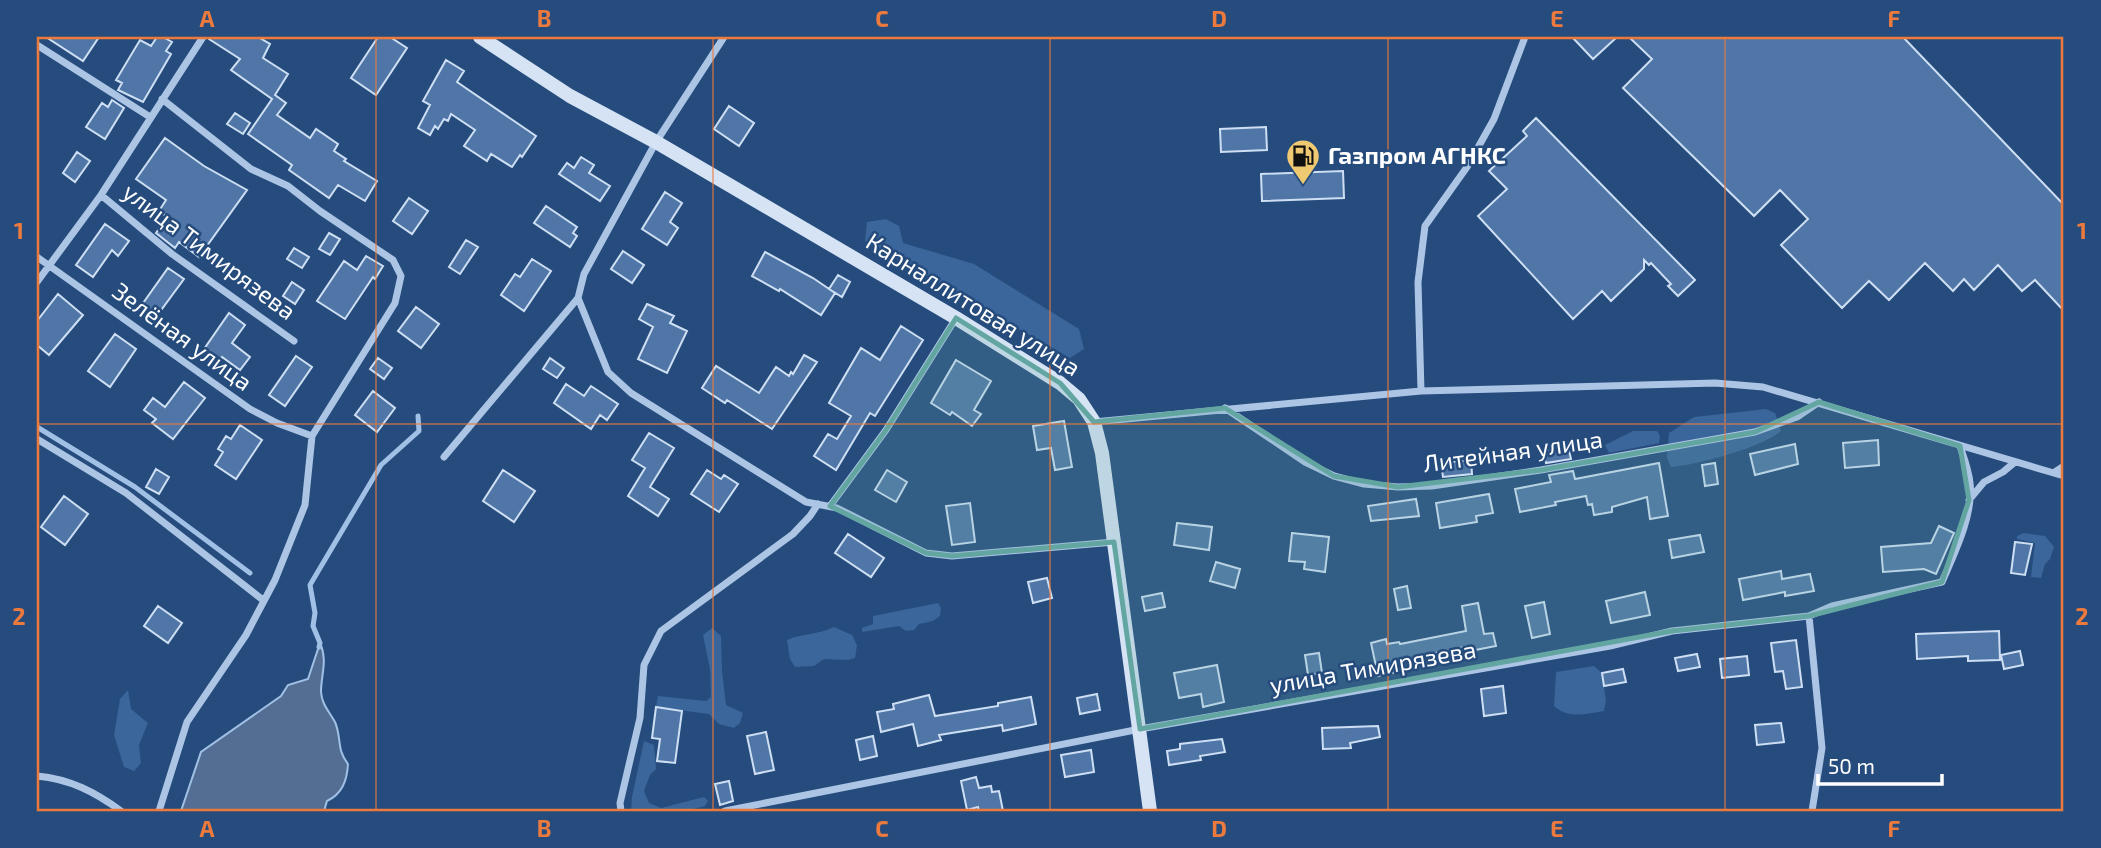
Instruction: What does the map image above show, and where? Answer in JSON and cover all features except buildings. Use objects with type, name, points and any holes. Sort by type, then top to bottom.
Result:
[{"type":"street","points":[[37,282],[101,195],[203,37]]},
{"type":"street","name":"Карналлитовая улица","points":[[480,37],[570,96],[656,142],[956,318],[1060,383],[1079,398],[1094,422],[1102,453],[1150,811]]},
{"type":"street","points":[[444,457],[578,298],[584,274],[656,142],[724,37]]},
{"type":"street","points":[[1421,391],[1418,282],[1425,226],[1467,167],[1494,119],[1525,37]]},
{"type":"street","points":[[37,45],[150,117]]},
{"type":"street","points":[[159,811],[187,722],[246,635],[275,580],[305,505],[312,436],[395,303],[401,276],[393,260],[288,186],[240,162],[162,99]]},
{"type":"street","name":"улица Тимирязева","points":[[101,195],[172,254],[294,341]]},
{"type":"street","name":"Зелёная улица","points":[[37,257],[250,409],[276,423],[312,436]]},
{"type":"street","points":[[578,298],[608,372],[631,393],[806,502],[838,508],[926,553],[939,555],[981,555],[1114,542]]},
{"type":"street","points":[[830,506],[886,430],[956,318]]},
{"type":"street","points":[[1094,422],[1421,391],[1715,383],[1763,387],[2064,476]]},
{"type":"street","name":"Литейная улица","points":[[1226,408],[1305,462],[1364,484],[1398,487],[1432,486],[1541,470],[1755,432],[1797,417],[1819,402]]},
{"type":"street","points":[[37,439],[126,493],[263,600]]},
{"type":"street","name":"улица Тимирязева","points":[[725,811],[1140,729],[1610,646],[1672,631],[1809,616],[1832,606],[1942,582],[1962,532],[1969,500],[1970,483],[1961,446]]},
{"type":"street","points":[[1969,500],[1984,482],[2015,462]]},
{"type":"street","points":[[2055,472],[2064,466]]},
{"type":"street","points":[[621,811],[620,803],[640,718],[644,665],[662,631],[793,534],[818,504]]},
{"type":"street","points":[[1809,616],[1822,748],[1812,811]]},
{"type":"street","points":[[37,776],[72,783],[96,793],[121,811]]},
{"type":"highlighted area","points":[[956,318],[1060,383],[1094,422],[1225,408],[1334,476],[1398,487],[1541,470],[1755,432],[1819,402],[1960,446],[1969,500],[1942,582],[1809,616],[1672,631],[1140,729],[1114,542],[952,556],[926,553],[830,506],[886,430]]},
{"type":"shaded area","points":[[886,219],[899,226],[903,243],[974,264],[1079,329],[1084,349],[1070,358],[865,241],[867,222]]},
{"type":"shaded area","points":[[1766,409],[1775,413],[1781,431],[1772,437],[1728,455],[1671,467],[1667,458],[1669,433],[1694,417]]},
{"type":"shaded area","points":[[1633,431],[1657,431],[1660,436],[1659,443],[1609,453],[1605,445]]},
{"type":"shaded area","points":[[2024,533],[2045,536],[2054,547],[2041,578],[2031,577],[2035,543],[2017,539],[2017,536]]},
{"type":"shaded area","points":[[938,603],[941,608],[940,616],[933,621],[919,624],[914,630],[906,631],[899,626],[862,632],[862,628],[873,624],[873,616]]},
{"type":"shaded area","points":[[834,627],[852,635],[857,645],[855,658],[824,659],[814,666],[795,667],[790,659],[787,640]]},
{"type":"shaded area","points":[[712,628],[721,636],[726,705],[743,713],[740,723],[734,728],[719,724],[709,714],[656,707],[658,696],[706,701],[711,697],[710,669],[703,635]]},
{"type":"shaded area","points":[[320,643],[324,662],[322,697],[335,722],[340,748],[348,764],[343,786],[327,801],[324,811],[181,811],[201,752],[281,696],[288,685],[308,679]]},
{"type":"shaded area","points":[[1594,666],[1602,673],[1606,701],[1604,711],[1571,714],[1554,706],[1556,672]]},
{"type":"shaded area","points":[[128,690],[131,709],[148,723],[139,745],[141,763],[134,771],[124,767],[114,735],[120,699]]},
{"type":"shaded area","points":[[644,741],[654,745],[656,769],[650,775],[644,791],[649,803],[661,808],[704,797],[708,801],[705,806],[685,811],[631,811]]},
{"type":"waterway","points":[[319,647],[313,626],[315,613],[310,585],[381,465],[419,431],[418,416]]},
{"type":"waterway","points":[[37,427],[135,487],[250,573]]},
{"type":"place","name":"Газпром АГНКС","points":[[1303,186]]}]
